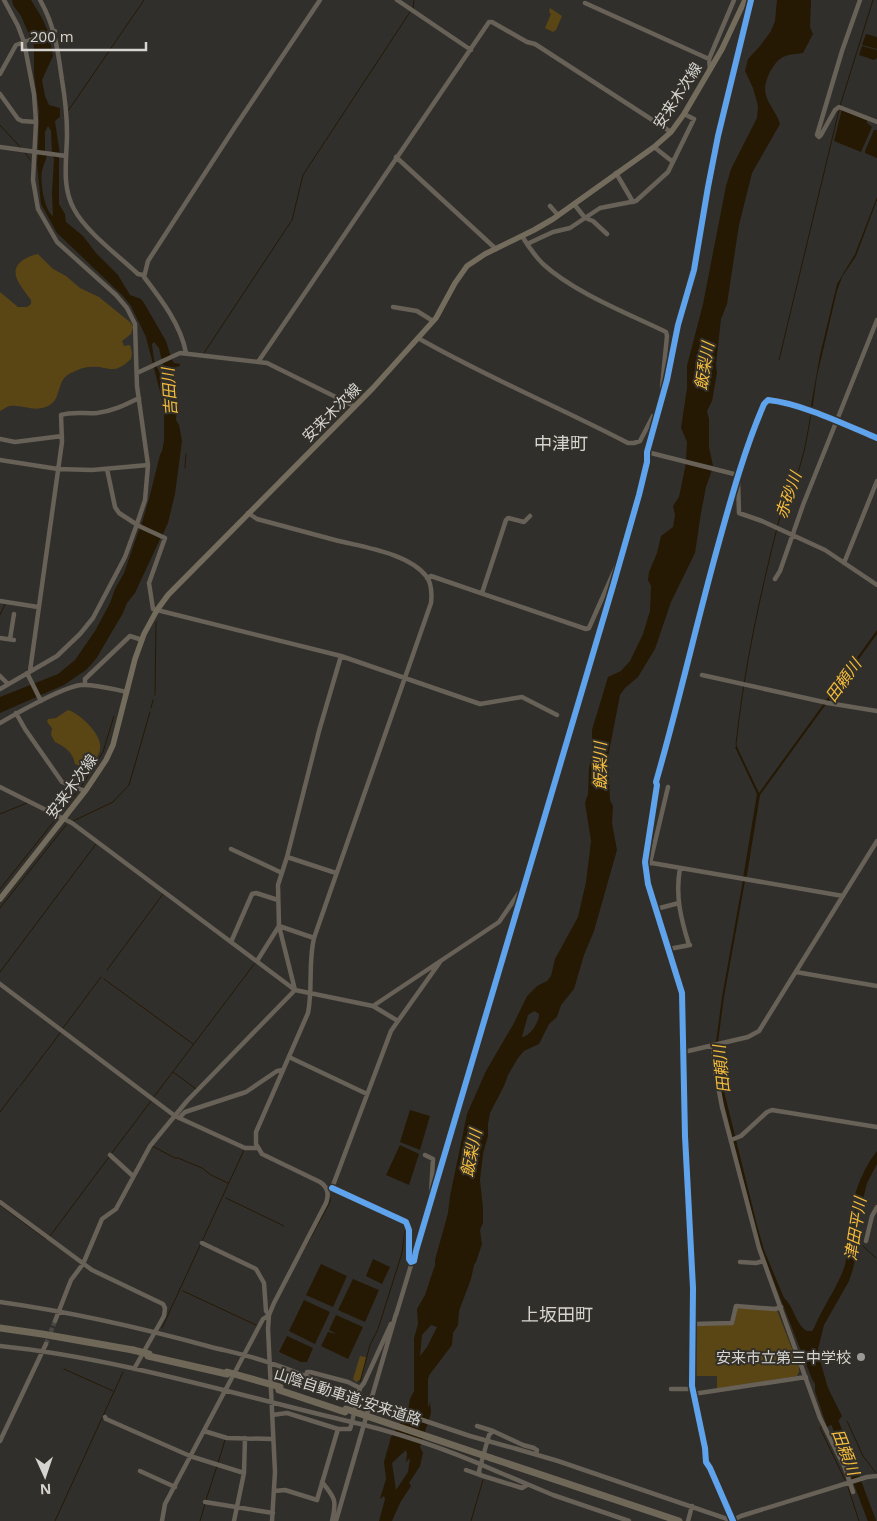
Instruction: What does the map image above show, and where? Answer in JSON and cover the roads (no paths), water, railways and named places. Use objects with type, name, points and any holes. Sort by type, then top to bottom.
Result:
[{"type":"highway","name":"山陰自動車道;安来道路","points":[[0,1329],[69,1338],[227,1373],[280,1388],[679,1521]]},
{"type":"highway","name":"山陰自動車道;安来道路","points":[[491,1459],[670,1521]]},
{"type":"main road","name":"安来木次線","points":[[0,899],[97,775],[113,744],[142,640],[157,610],[168,595],[354,406],[418,338],[433,321],[463,271],[478,258],[558,215],[654,147],[671,132],[684,114],[722,49],[745,0]]},
{"type":"street","points":[[0,689],[57,656],[87,627],[114,580],[139,526],[145,500],[148,465],[137,373],[136,328],[130,313],[116,295],[57,242],[41,214],[34,190],[36,122],[34,94],[25,42],[4,0]]},
{"type":"street","points":[[40,0],[48,14],[53,32],[66,108],[66,188],[71,202],[78,216],[88,227],[138,274],[143,275],[169,313],[180,335],[186,353]]},
{"type":"street","points":[[143,275],[148,261],[158,245],[320,0]]},
{"type":"street","points":[[397,0],[471,50]]},
{"type":"street","points":[[710,70],[709,59],[734,0]]},
{"type":"street","points":[[336,1521],[396,1314],[412,1262],[415,1260],[431,1198],[641,487],[678,326],[694,270],[718,136],[752,0]]},
{"type":"street","points":[[860,0],[833,80],[818,136],[821,135],[835,110],[840,107],[877,122]]},
{"type":"street","points":[[585,3],[709,59]]},
{"type":"street","points":[[258,362],[487,24],[492,22],[527,42],[535,44],[671,132]]},
{"type":"street","points":[[0,74],[15,46],[53,32]]},
{"type":"street","points":[[0,94],[18,119],[36,122]]},
{"type":"street","points":[[527,244],[553,232],[570,228],[599,208],[633,202],[667,173],[694,119],[684,114]]},
{"type":"street","points":[[0,147],[65,156]]},
{"type":"street","points":[[654,147],[673,162]]},
{"type":"street","points":[[396,157],[496,249]]},
{"type":"street","points":[[616,173],[633,202]]},
{"type":"street","points":[[574,204],[585,218],[593,221],[607,234]]},
{"type":"street","points":[[550,206],[558,215]]},
{"type":"street","points":[[522,236],[544,265],[566,281],[611,306],[666,332],[662,387],[664,391]]},
{"type":"street","points":[[393,307],[417,311],[433,321]]},
{"type":"street","points":[[775,579],[780,571],[836,421],[877,320]]},
{"type":"street","points":[[418,338],[628,443],[634,444],[640,441],[653,416],[657,415]]},
{"type":"street","points":[[137,373],[180,353],[268,363],[354,406]]},
{"type":"street","points":[[40,700],[28,673],[58,468],[62,436],[62,414],[110,411],[140,398]]},
{"type":"street","points":[[733,1521],[706,1462],[705,1448],[692,1392],[693,1324],[685,1136],[682,993],[648,884],[646,850],[658,785],[656,782],[680,698],[711,569],[737,474],[766,401],[775,401],[811,412],[877,438]]},
{"type":"street","points":[[0,439],[15,442],[62,436]]},
{"type":"street","points":[[649,452],[737,474]]},
{"type":"street","points":[[0,460],[58,468],[107,469],[148,465]]},
{"type":"street","points":[[107,469],[115,507],[122,516],[163,537],[165,541],[149,583],[151,606],[157,610],[341,656],[480,704],[524,698],[557,715]]},
{"type":"street","points":[[737,474],[740,514],[777,527],[825,550],[876,584]]},
{"type":"street","points":[[844,563],[877,481]]},
{"type":"street","points":[[248,513],[257,520],[392,554],[420,570],[428,578],[431,588],[431,603],[314,938],[310,958],[311,993],[305,1021],[258,1127],[255,1139],[257,1148],[266,1157],[320,1182],[329,1189],[406,1222],[409,1230],[409,1259],[412,1262]]},
{"type":"street","points":[[482,593],[506,520],[508,518],[524,522],[530,516]]},
{"type":"street","points":[[428,578],[431,576],[586,629],[590,628],[620,559]]},
{"type":"street","points":[[0,601],[38,607]]},
{"type":"street","points":[[0,638],[12,640],[14,614]]},
{"type":"street","points":[[85,685],[85,679],[130,636],[142,640]]},
{"type":"street","points":[[295,990],[279,926],[278,885],[288,857],[318,731],[341,656]]},
{"type":"street","points":[[702,675],[826,703],[877,710]]},
{"type":"street","points":[[0,676],[8,684]]},
{"type":"street","points":[[0,723],[40,700],[68,688],[85,685],[127,692]]},
{"type":"street","points":[[16,713],[62,782],[85,792]]},
{"type":"street","points":[[0,787],[64,818],[295,990],[373,1006],[398,1021]]},
{"type":"street","points":[[648,864],[668,787]]},
{"type":"street","points":[[684,1052],[748,1037],[759,1031],[877,841]]},
{"type":"street","points":[[231,849],[282,873]]},
{"type":"street","points":[[288,857],[336,873]]},
{"type":"street","points":[[648,864],[843,896]]},
{"type":"street","points":[[668,949],[690,945],[682,926],[679,903],[677,887],[680,868]]},
{"type":"street","points":[[373,1006],[499,922],[524,885]]},
{"type":"street","points":[[230,942],[252,894],[256,893],[278,900]]},
{"type":"street","points":[[656,909],[679,903]]},
{"type":"street","points":[[279,926],[314,938]]},
{"type":"street","points":[[257,961],[279,926]]},
{"type":"street","points":[[272,1521],[274,1491],[269,1315],[281,1287],[326,1203],[329,1189],[392,1031],[440,962]]},
{"type":"street","points":[[796,972],[877,986]]},
{"type":"street","points":[[0,984],[177,1117],[245,1148],[257,1148]]},
{"type":"street","points":[[55,1321],[72,1280],[83,1264],[102,1219],[116,1211],[150,1146],[177,1117],[187,1101],[295,990]]},
{"type":"street","points":[[714,1045],[718,1087],[733,1139],[746,1202],[763,1261],[820,1418],[845,1468],[853,1492]]},
{"type":"street","points":[[289,1057],[367,1094]]},
{"type":"street","points":[[177,1117],[185,1112],[246,1092],[283,1070]]},
{"type":"street","points":[[733,1139],[772,1110],[877,1127]]},
{"type":"street","points":[[110,1155],[133,1176]]},
{"type":"street","points":[[425,1155],[433,1159],[431,1198]]},
{"type":"street","points":[[0,1202],[83,1264],[163,1304],[165,1308],[164,1316],[134,1369]]},
{"type":"street","points":[[866,1241],[872,1216],[877,1207]]},
{"type":"street","points":[[202,1243],[255,1268],[264,1283],[266,1309],[269,1315]]},
{"type":"street","points":[[740,1262],[756,1263],[763,1261]]},
{"type":"street","points":[[0,1302],[156,1332],[270,1362],[350,1396],[470,1436],[536,1454],[733,1521]]},
{"type":"street","points":[[693,1324],[732,1323],[736,1306],[775,1309],[781,1307]]},
{"type":"street","points":[[272,1416],[287,1413],[338,1429],[350,1429],[360,1388],[396,1314]]},
{"type":"street","points":[[162,1521],[165,1504],[263,1319],[269,1315]]},
{"type":"street","points":[[0,1441],[46,1344]]},
{"type":"street","points":[[0,1346],[134,1369],[362,1424],[450,1453],[527,1485],[629,1521]]},
{"type":"street","points":[[306,1376],[307,1372],[310,1372],[348,1382],[360,1388]]},
{"type":"street","points":[[671,1389],[692,1392],[806,1377]]},
{"type":"street","points":[[105,1417],[190,1456],[244,1472]]},
{"type":"street","points":[[477,1426],[534,1448],[537,1450],[536,1454]]},
{"type":"street","points":[[274,1491],[285,1490],[317,1500],[338,1429]]},
{"type":"street","points":[[204,1431],[227,1438],[273,1439]]},
{"type":"street","points":[[480,1474],[488,1435],[493,1431]]},
{"type":"street","points":[[234,1521],[244,1472],[245,1438]]},
{"type":"street","points":[[140,1470],[174,1487]]},
{"type":"street","points":[[466,1470],[516,1487],[522,1488],[527,1485]]},
{"type":"street","points":[[733,1521],[741,1516],[867,1477],[877,1476]]},
{"type":"street","points":[[322,1482],[334,1496],[336,1504],[332,1521]]},
{"type":"street","points":[[206,1502],[273,1513]]},
{"type":"street","points":[[688,1521],[692,1506]]},
{"type":"water","points":[[12,0],[31,0],[49,34],[53,56],[42,80],[49,105],[60,108],[60,117],[55,122],[60,154],[52,153],[51,131],[48,126],[45,132],[45,152],[38,151],[39,111],[34,74],[34,46]]},
{"type":"water","name":"飯梨川","points":[[777,0],[811,0],[810,27],[813,34],[803,53],[785,56],[779,60],[767,79],[765,90],[767,99],[780,124],[752,173],[739,225],[727,304],[721,319],[716,364],[717,373],[712,401],[707,411],[709,419],[709,447],[713,466],[686,460],[687,442],[681,428],[687,388],[687,366],[703,304],[726,186],[731,169],[757,118],[758,106],[753,88],[745,71],[748,59],[771,31],[775,21]]},
{"type":"water","points":[[866,34],[877,37],[877,49],[862,45]]},
{"type":"water","points":[[862,46],[877,50],[877,58],[874,60],[859,55]]},
{"type":"water","points":[[842,109],[867,120],[867,123],[872,127],[861,152],[834,141]]},
{"type":"water","points":[[874,130],[877,130],[877,158],[865,153]]},
{"type":"water","name":"吉田川","points":[[38,152],[47,155],[42,171],[42,182],[43,195],[50,213],[53,216],[54,159],[52,154],[59,155],[59,204],[65,214],[66,222],[83,236],[96,253],[118,275],[130,295],[141,299],[166,341],[171,357],[162,361],[159,348],[154,342],[152,344],[154,360],[161,376],[163,388],[165,377],[162,362],[171,358],[174,363],[180,364],[180,366],[173,370],[177,406],[176,420],[179,425],[182,441],[175,494],[168,523],[162,536],[141,526],[164,441],[164,407],[146,337],[131,306],[123,296],[57,233],[41,204],[37,164]]},
{"type":"water","points":[[877,197],[856,256],[842,277],[837,291],[817,376],[812,411],[810,411],[820,355],[837,284],[855,254]]},
{"type":"water","name":"飯梨川","points":[[686,463],[712,470],[706,487],[695,553],[671,602],[655,649],[638,677],[620,695],[608,757],[610,800],[613,806],[612,823],[617,850],[594,931],[584,955],[574,989],[561,1005],[557,1017],[549,1024],[539,1044],[524,1051],[518,1058],[490,1113],[480,1180],[483,1208],[483,1223],[480,1230],[482,1244],[459,1311],[458,1325],[453,1333],[452,1345],[428,1379],[428,1405],[429,1407],[430,1401],[431,1413],[420,1447],[423,1453],[420,1466],[409,1483],[411,1486],[400,1503],[392,1521],[379,1521],[385,1499],[384,1496],[380,1499],[386,1479],[384,1462],[391,1437],[408,1411],[410,1399],[414,1391],[414,1338],[418,1324],[417,1309],[425,1295],[435,1265],[448,1213],[467,1114],[486,1071],[514,1023],[527,996],[551,976],[555,959],[578,917],[586,882],[591,841],[585,803],[588,794],[589,768],[592,756],[592,730],[608,677],[621,671],[630,661],[643,634],[650,611],[651,586],[648,580],[649,572],[657,553],[661,536],[673,527],[675,515],[673,506],[679,497]],"holes":[[[534,1011],[539,1014],[534,1028],[522,1037],[528,1015]],[[431,1325],[437,1327],[420,1356],[422,1335]],[[406,1450],[406,1462],[410,1458],[408,1472],[396,1490],[392,1463]]]},
{"type":"water","points":[[140,527],[161,537],[135,593],[127,603],[96,659],[86,670],[64,685],[0,713],[0,697],[58,674],[75,660],[95,631],[110,603],[124,573]]},
{"type":"water","points":[[877,630],[877,634],[760,795],[747,875],[746,879],[743,878],[757,794],[735,747],[737,747],[759,793]]},
{"type":"water","points":[[743,880],[745,881],[724,997],[718,1042],[716,1042],[722,997]]},
{"type":"water","name":"津田平川","points":[[718,1046],[722,1083],[764,1250],[784,1298],[800,1324],[807,1331],[812,1331],[814,1328],[842,1273],[846,1261],[851,1209],[865,1169],[877,1151],[877,1164],[867,1183],[857,1224],[856,1255],[853,1269],[849,1281],[824,1325],[818,1349],[828,1388],[842,1416],[839,1420],[837,1419],[838,1422],[827,1427],[815,1391],[815,1384],[761,1249],[721,1092],[716,1047]]},
{"type":"water","points":[[410,1110],[430,1116],[420,1150],[400,1142]]},
{"type":"water","points":[[400,1145],[419,1154],[409,1185],[386,1175]]},
{"type":"water","points":[[373,1259],[390,1267],[382,1284],[366,1276]]},
{"type":"water","points":[[321,1264],[347,1276],[333,1307],[306,1295]]},
{"type":"water","points":[[353,1279],[379,1290],[365,1322],[338,1310]]},
{"type":"water","points":[[304,1300],[330,1312],[315,1344],[289,1331]]},
{"type":"water","points":[[336,1315],[363,1327],[348,1359],[321,1346],[328,1332],[337,1334],[329,1330]]},
{"type":"water","points":[[287,1336],[313,1348],[307,1362],[301,1362],[279,1352]]},
{"type":"waterway","points":[[68,111],[144,0]]},
{"type":"waterway","points":[[413,9],[414,0]]},
{"type":"waterway","points":[[779,360],[840,106],[873,0]]},
{"type":"waterway","points":[[204,353],[292,220],[303,175],[410,12]]},
{"type":"waterway","points":[[0,125],[21,148]]},
{"type":"waterway","points":[[24,151],[30,160]]},
{"type":"waterway","name":"赤砂川","points":[[737,748],[743,687],[759,604],[783,504],[787,492],[796,478],[802,460],[811,412]]},
{"type":"waterway","points":[[185,468],[186,454]]},
{"type":"waterway","points":[[0,615],[5,604]]},
{"type":"waterway","points":[[155,695],[156,622]]},
{"type":"waterway","points":[[151,708],[153,700]]},
{"type":"waterway","points":[[73,821],[113,802],[129,785],[150,712]]},
{"type":"waterway","points":[[81,787],[103,752],[114,716]]},
{"type":"waterway","points":[[60,813],[77,792]]},
{"type":"waterway","points":[[0,814],[27,803]]},
{"type":"waterway","points":[[0,889],[55,820]]},
{"type":"waterway","points":[[0,908],[66,825]]},
{"type":"waterway","points":[[0,972],[96,844]]},
{"type":"waterway","points":[[107,970],[163,894]]},
{"type":"waterway","points":[[153,1098],[255,963]]},
{"type":"waterway","points":[[63,1028],[101,977]]},
{"type":"waterway","points":[[104,979],[193,1044]]},
{"type":"waterway","points":[[20,1086],[61,1032]]},
{"type":"waterway","points":[[173,1072],[196,1089]]},
{"type":"waterway","points":[[0,1112],[18,1088]]},
{"type":"waterway","points":[[111,1154],[151,1101]]},
{"type":"waterway","points":[[152,1146],[175,1158],[202,1168],[211,1175],[228,1183]]},
{"type":"waterway","points":[[162,1328],[244,1150]]},
{"type":"waterway","points":[[50,1236],[109,1157]]},
{"type":"waterway","points":[[226,1198],[284,1226]]},
{"type":"waterway","points":[[300,1257],[330,1202],[330,1198]]},
{"type":"waterway","points":[[0,1205],[47,1238]]},
{"type":"waterway","points":[[360,1382],[370,1345],[378,1329],[402,1253],[405,1230]]},
{"type":"waterway","name":"津田平川","points":[[863,1246],[876,1258]]},
{"type":"waterway","points":[[183,1291],[256,1325]]},
{"type":"waterway","points":[[64,1369],[113,1391]]},
{"type":"waterway","points":[[55,1521],[123,1372]]},
{"type":"waterway","name":"田頼川","points":[[832,1415],[872,1521]]},
{"type":"waterway","points":[[847,1421],[863,1456],[876,1473]]},
{"type":"waterway","points":[[822,1426],[820,1428],[845,1480]]},
{"type":"waterway","points":[[218,1463],[225,1440]]},
{"type":"waterway","points":[[206,1500],[217,1466]]},
{"type":"waterway","points":[[709,1470],[723,1507]]},
{"type":"waterway","points":[[471,1521],[483,1480]]},
{"type":"waterway","points":[[848,1487],[859,1521]]},
{"type":"waterway","points":[[200,1521],[205,1504]]},
{"type":"tunnel","points":[[46,1344],[55,1321]]},
{"type":"place","name":"安来市立第三中学校","points":[[861,1357]]},
{"type":"district","name":"中津町","points":[[561,443]]},
{"type":"district","name":"上坂田町","points":[[557,1314]]}]
